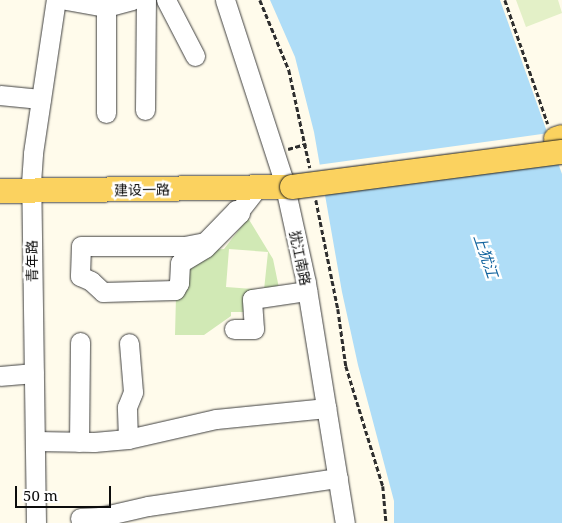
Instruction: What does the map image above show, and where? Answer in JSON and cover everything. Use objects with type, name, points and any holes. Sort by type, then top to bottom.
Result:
[{"type":"main road","points":[[0,183],[31,187],[292,181],[558,142]]},
{"type":"main road","name":"建设一路","points":[[0,191],[31,187],[257,188],[292,181]]},
{"type":"street","name":"青年路","points":[[36,523],[31,187],[33,153],[56,0]]},
{"type":"street","points":[[66,0],[106,7],[132,0]]},
{"type":"street","points":[[145,110],[146,0]]},
{"type":"street","points":[[166,0],[195,56]]},
{"type":"street","name":"犹江南路","points":[[225,0],[292,181],[307,291],[345,523]]},
{"type":"street","points":[[106,7],[106,113]]},
{"type":"street","points":[[0,95],[41,99]]},
{"type":"street","points":[[176,255],[178,286],[173,291],[103,292],[91,281],[80,276],[81,246],[176,255],[205,242],[236,210],[240,210],[257,188]]},
{"type":"street","points":[[234,329],[254,329],[252,299],[307,291]]},
{"type":"street","points":[[79,442],[80,342]]},
{"type":"street","points":[[128,439],[127,407],[133,392],[129,343]]},
{"type":"street","points":[[0,376],[34,373]]},
{"type":"street","points":[[35,441],[79,442],[128,439],[216,419],[326,408]]},
{"type":"street","points":[[80,518],[100,517],[148,506],[338,478]]},
{"type":"path","points":[[260,0],[289,70],[306,144],[292,181]]},
{"type":"path","points":[[505,0],[558,142]]},
{"type":"path","points":[[283,151],[306,144]]},
{"type":"path","points":[[316,199],[338,309],[346,366],[383,486],[386,523]]},
{"type":"green space","points":[[516,0],[558,0],[562,13],[526,27]]},
{"type":"green space","points":[[248,218],[273,259],[279,288],[246,312],[231,312],[231,316],[204,335],[175,335],[176,296],[185,292],[187,265],[210,250],[224,249]],"holes":[[[229,249],[268,252],[264,290],[226,287]]]},
{"type":"water","name":"上犹江","points":[[270,0],[500,0],[562,174],[562,523],[394,523],[394,501],[358,365],[342,292],[314,132],[295,57]]},
{"type":"pier","points":[[549,133],[559,158],[321,193],[317,165]]}]
